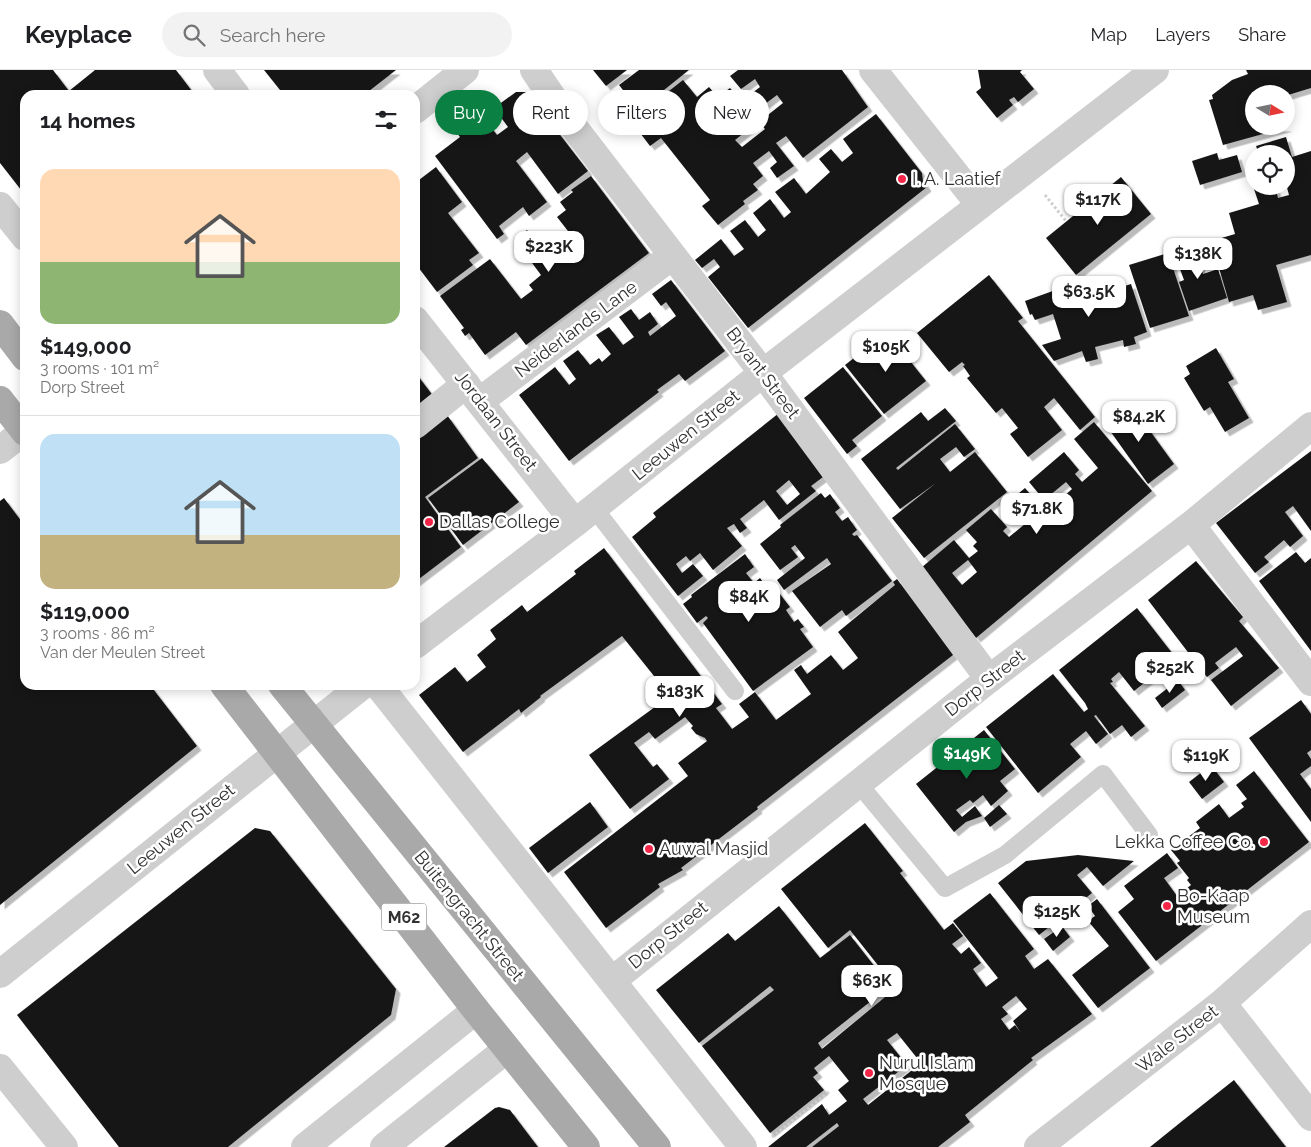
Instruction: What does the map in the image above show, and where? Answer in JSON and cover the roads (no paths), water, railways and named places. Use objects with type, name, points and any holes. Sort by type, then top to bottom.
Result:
[{"type":"main road","points":[[0,324],[20,350]]},
{"type":"main road","name":"M62","points":[[228,690],[476,1010],[586,1147]]},
{"type":"main road","name":"Buitengracht Street","points":[[286,690],[658,1147]]},
{"type":"street","points":[[217,70],[232,90]]},
{"type":"street","points":[[420,106],[465,70]]},
{"type":"street","name":"Bryant Street","points":[[534,70],[563,113],[763,373],[989,678]]},
{"type":"street","points":[[873,70],[980,205]]},
{"type":"street","name":"Leeuwen Street","points":[[420,641],[585,516],[763,373],[1156,70]]},
{"type":"street","points":[[0,206],[20,231]]},
{"type":"street","name":"Neiderlands Lane","points":[[420,421],[473,392],[672,256]]},
{"type":"street","name":"Jordaan Street","points":[[420,326],[473,392],[585,516]]},
{"type":"street","points":[[0,450],[12,419]]},
{"type":"street","name":"Dorp Street","points":[[613,980],[989,678],[1191,525],[1311,426]]},
{"type":"street","points":[[1191,525],[1311,682]]},
{"type":"street","name":"Leeuwen Street","points":[[0,974],[356,690]]},
{"type":"street","points":[[382,690],[613,980],[754,1145]]},
{"type":"street","name":"Wale Street","points":[[1038,1147],[1222,1003],[1311,924]]},
{"type":"street","points":[[1222,1003],[1311,1117]]},
{"type":"street","points":[[305,1147],[476,1010]]},
{"type":"street","points":[[384,1147],[507,1049]]},
{"type":"street","points":[[0,1068],[64,1147]]},
{"type":"lane","points":[[585,516],[734,691]]},
{"type":"lane","points":[[858,783],[945,888],[1005,855],[1103,774],[1148,836]]},
{"type":"place","name":"I. A. Laatief","points":[[902,179]]},
{"type":"place","name":"Dallas College","points":[[429,522]]},
{"type":"place","name":"Lekka Coffee Co.","points":[[1264,842]]},
{"type":"place","name":"Auwal Masjid","points":[[649,849]]},
{"type":"place","name":"Bo-Kaap Museum","points":[[1167,906]]},
{"type":"place","name":"Nurul Islam Mosque","points":[[869,1073]]}]
